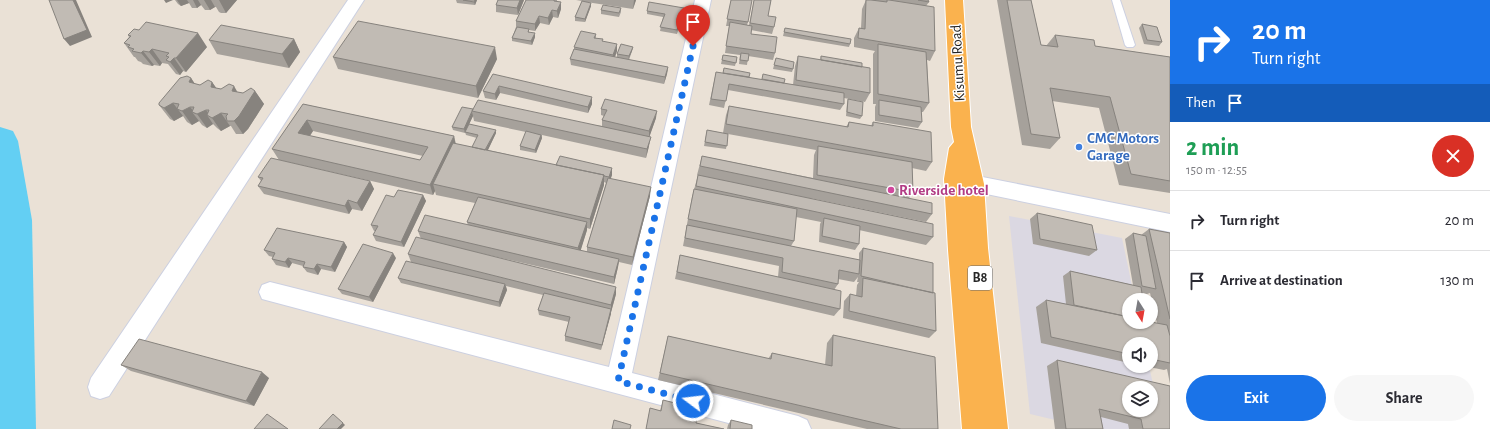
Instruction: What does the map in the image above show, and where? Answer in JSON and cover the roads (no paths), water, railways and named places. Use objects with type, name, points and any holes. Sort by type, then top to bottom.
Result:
[{"type":"highway","name":"Kisumu Road","points":[[954,0],[964,181]]},
{"type":"highway","name":"B8","points":[[964,181],[959,250],[975,429]]},
{"type":"highway","name":"B8","points":[[964,181],[977,248],[995,429]]},
{"type":"street","points":[[100,387],[356,0]]},
{"type":"street","points":[[618,381],[703,0]]},
{"type":"street","points":[[964,181],[1170,223]]},
{"type":"street","points":[[270,292],[618,381],[798,429]]},
{"type":"lane","points":[[1116,0],[1130,45]]},
{"type":"waterway","points":[[0,141],[12,220],[12,429]]},
{"type":"place","name":"CMC Motors Garage","points":[[1079,147]]},
{"type":"place","name":"Riverside hotel","points":[[891,190]]}]
